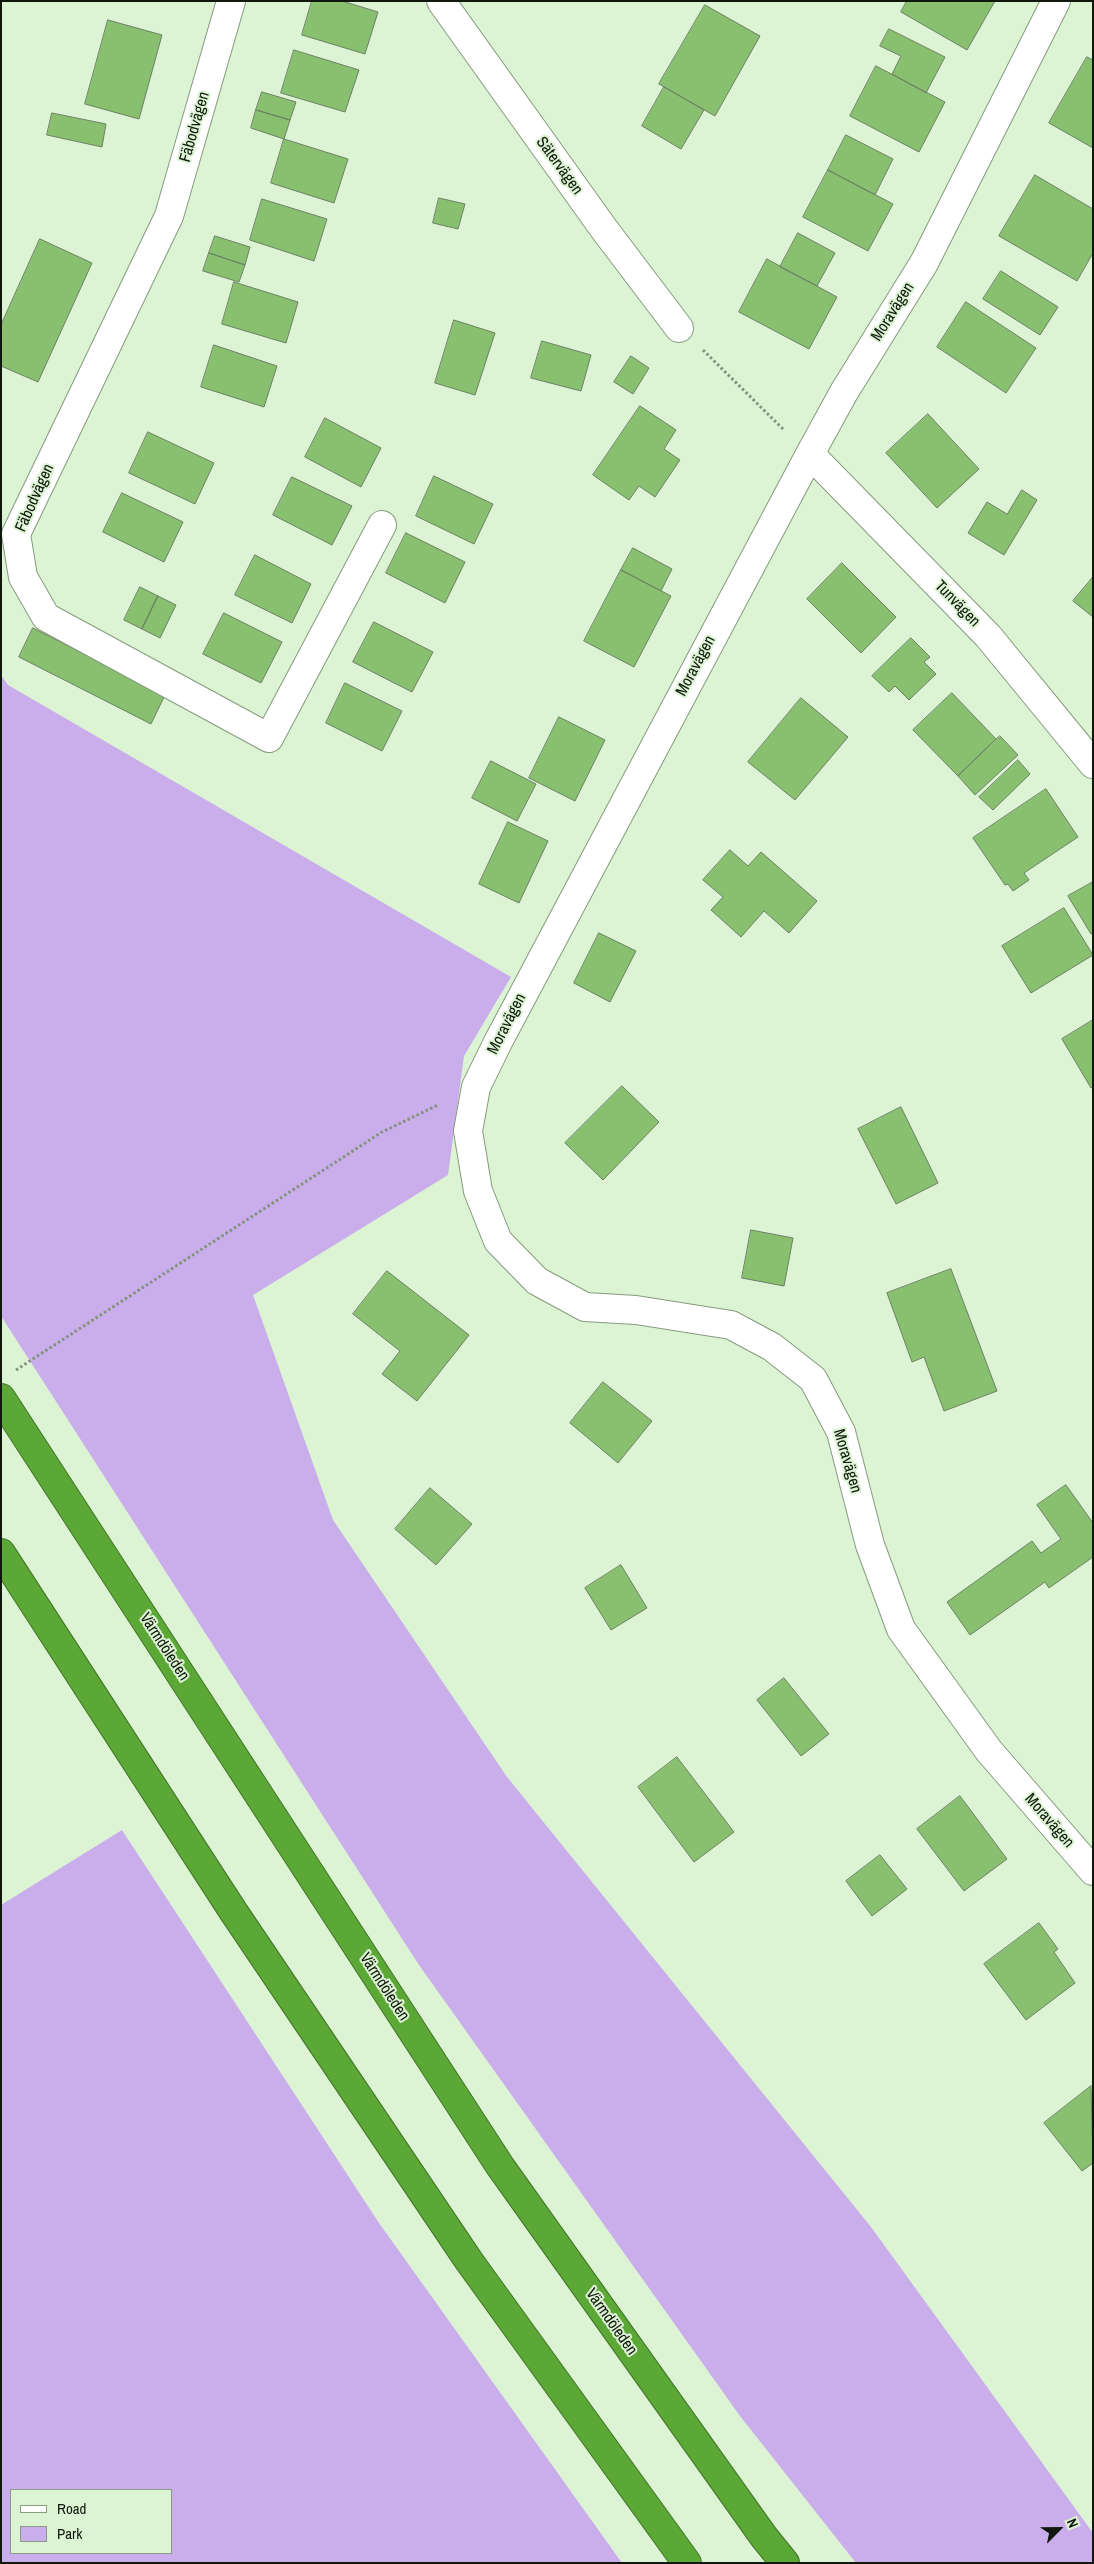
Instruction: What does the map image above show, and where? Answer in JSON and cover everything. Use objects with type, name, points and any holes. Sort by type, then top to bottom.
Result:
[{"type":"highway","name":"Värmdöleden","points":[[5,1386],[500,2166],[764,2538],[785,2563]]},
{"type":"highway","points":[[1,1553],[233,1911],[469,2261],[687,2563]]},
{"type":"street","name":"Fäbodvägen","points":[[231,1],[169,216],[16,534],[23,577],[46,617],[269,738],[382,525]]},
{"type":"street","name":"Sätervägen","points":[[441,1],[604,229],[679,328]]},
{"type":"street","name":"Moravägen","points":[[1056,1],[924,263],[844,392],[810,454],[667,720],[476,1087],[468,1131],[478,1191],[498,1241],[537,1281],[585,1307],[636,1310],[731,1325],[772,1346],[813,1379],[841,1432],[870,1545],[901,1629],[989,1751],[1093,1871]]},
{"type":"street","name":"Tunvägen","points":[[810,454],[988,636],[1093,764]]},
{"type":"path","points":[[679,328],[810,454]]},
{"type":"path","points":[[5,1386],[126,1297],[382,1132],[476,1087]]},
{"type":"green space","points":[[1,675],[8,685],[511,977],[464,1056],[448,1175],[253,1295],[333,1520],[507,1777],[871,2227],[1093,2533],[1093,2563],[856,2563],[740,2416],[419,1965],[1,1316]]},
{"type":"green space","points":[[122,1830],[379,2223],[622,2563],[1,2563],[1,1905]]},
{"type":"building","points":[[312,1],[342,1],[378,12],[365,54],[302,35]]},
{"type":"building","points":[[907,1],[995,1],[967,50],[901,12]]},
{"type":"building","points":[[705,5],[760,36],[715,116],[659,84]]},
{"type":"building","points":[[108,20],[162,35],[139,119],[85,104]]},
{"type":"building","points":[[889,29],[945,57],[926,93],[892,74],[901,56],[880,46]]},
{"type":"building","points":[[294,50],[359,70],[345,112],[281,93]]},
{"type":"building","points":[[1087,57],[1093,60],[1093,148],[1049,123]]},
{"type":"building","points":[[876,66],[945,102],[919,152],[850,116]]},
{"type":"building","points":[[664,87],[704,110],[681,149],[642,126]]},
{"type":"building","points":[[262,92],[296,102],[290,120],[256,110]]},
{"type":"building","points":[[256,110],[290,120],[284,139],[251,128]]},
{"type":"building","points":[[52,113],[106,124],[102,147],[47,135]]},
{"type":"building","points":[[846,135],[893,159],[875,195],[828,170]]},
{"type":"building","points":[[284,139],[348,159],[334,203],[271,183]]},
{"type":"building","points":[[828,170],[893,204],[868,251],[803,217]]},
{"type":"building","points":[[1035,175],[1093,209],[1093,253],[1077,281],[999,236]]},
{"type":"building","points":[[439,198],[465,204],[458,229],[433,223]]},
{"type":"building","points":[[262,199],[327,219],[314,261],[250,240]]},
{"type":"building","points":[[798,233],[835,253],[817,286],[780,267]]},
{"type":"building","points":[[215,236],[250,247],[245,265],[209,253]]},
{"type":"building","points":[[40,239],[92,263],[38,382],[1,366],[1,325]]},
{"type":"building","points":[[209,253],[245,265],[239,282],[203,271]]},
{"type":"building","points":[[767,259],[837,297],[809,349],[739,312]]},
{"type":"building","points":[[1001,271],[1058,307],[1040,335],[983,299]]},
{"type":"building","points":[[234,282],[298,302],[286,343],[222,324]]},
{"type":"building","points":[[966,302],[1036,348],[1006,393],[937,347]]},
{"type":"building","points":[[454,320],[495,333],[475,395],[435,383]]},
{"type":"building","points":[[542,341],[591,355],[581,391],[531,378]]},
{"type":"building","points":[[214,345],[277,366],[264,407],[201,387]]},
{"type":"building","points":[[631,356],[649,368],[633,394],[614,382]]},
{"type":"building","points":[[640,406],[676,430],[664,449],[680,460],[655,497],[639,486],[629,500],[593,475]]},
{"type":"building","points":[[928,414],[979,469],[937,508],[886,453]]},
{"type":"building","points":[[325,418],[381,448],[361,487],[305,457]]},
{"type":"building","points":[[148,432],[214,463],[195,504],[129,473]]},
{"type":"building","points":[[434,476],[493,504],[474,544],[416,516]]},
{"type":"building","points":[[292,477],[352,506],[332,545],[273,515]]},
{"type":"building","points":[[1022,490],[1037,500],[1004,555],[968,533],[987,502],[1007,514]]},
{"type":"building","points":[[122,493],[183,522],[164,562],[103,532]]},
{"type":"building","points":[[406,533],[465,562],[445,603],[386,573]]},
{"type":"building","points":[[633,548],[672,569],[661,591],[621,570]]},
{"type":"building","points":[[255,555],[311,584],[292,623],[235,595]]},
{"type":"building","points":[[842,563],[896,617],[861,653],[807,599]]},
{"type":"building","points":[[621,570],[671,596],[634,667],[584,641]]},
{"type":"building","points":[[1093,577],[1093,617],[1073,601]]},
{"type":"building","points":[[140,587],[158,596],[142,629],[124,620]]},
{"type":"building","points":[[158,596],[176,605],[160,638],[142,629]]},
{"type":"building","points":[[224,613],[282,642],[261,683],[203,654]]},
{"type":"building","points":[[374,622],[433,652],[412,692],[353,662]]},
{"type":"building","points":[[33,628],[165,695],[151,724],[19,657]]},
{"type":"building","points":[[911,638],[930,657],[924,662],[936,674],[909,700],[895,686],[889,692],[872,676]]},
{"type":"building","points":[[345,683],[402,711],[382,751],[326,723]]},
{"type":"building","points":[[952,693],[996,739],[958,776],[913,730]]},
{"type":"building","points":[[801,698],[848,737],[795,800],[748,762]]},
{"type":"building","points":[[559,717],[605,740],[575,801],[529,778]]},
{"type":"building","points":[[1000,736],[1018,755],[975,795],[958,776]]},
{"type":"building","points":[[1018,760],[1030,774],[993,810],[979,797]]},
{"type":"building","points":[[491,761],[536,784],[517,821],[472,798]]},
{"type":"building","points":[[1046,789],[1078,837],[1024,873],[1029,880],[1013,891],[1008,884],[1005,885],[973,838]]},
{"type":"building","points":[[508,822],[548,841],[519,903],[479,884]]},
{"type":"building","points":[[730,850],[748,866],[761,852],[817,901],[789,933],[764,911],[741,937],[711,910],[723,897],[703,880]]},
{"type":"building","points":[[1093,882],[1093,933],[1091,934],[1068,896]]},
{"type":"building","points":[[1064,908],[1093,955],[1031,993],[1002,946]]},
{"type":"building","points":[[599,933],[636,951],[610,1002],[574,983]]},
{"type":"building","points":[[1093,1020],[1093,1087],[1091,1088],[1062,1039]]},
{"type":"building","points":[[622,1086],[659,1122],[603,1180],[565,1143]]},
{"type":"building","points":[[901,1107],[938,1183],[896,1204],[858,1129]]},
{"type":"building","points":[[751,1230],[793,1238],[784,1286],[742,1278]]},
{"type":"building","points":[[951,1269],[997,1391],[944,1411],[924,1357],[912,1362],[887,1293]]},
{"type":"building","points":[[387,1271],[469,1335],[417,1401],[382,1374],[400,1351],[353,1314]]},
{"type":"building","points":[[603,1382],[652,1421],[618,1463],[570,1423]]},
{"type":"building","points":[[1066,1485],[1093,1523],[1093,1557],[1049,1588],[1045,1582],[970,1635],[947,1602],[1032,1541],[1041,1553],[1061,1539],[1037,1505]]},
{"type":"building","points":[[430,1488],[472,1524],[436,1565],[395,1529]]},
{"type":"building","points":[[621,1565],[647,1608],[611,1630],[585,1588]]},
{"type":"building","points":[[784,1678],[829,1734],[801,1756],[757,1700]]},
{"type":"building","points":[[677,1757],[734,1832],[694,1862],[638,1787]]},
{"type":"building","points":[[960,1796],[1007,1859],[964,1891],[917,1829]]},
{"type":"building","points":[[880,1855],[907,1889],[872,1916],[846,1881]]},
{"type":"building","points":[[1039,1923],[1058,1949],[1054,1952],[1075,1983],[1026,2020],[984,1964]]},
{"type":"building","points":[[1091,2086],[1093,2163],[1082,2171],[1044,2123]]}]
